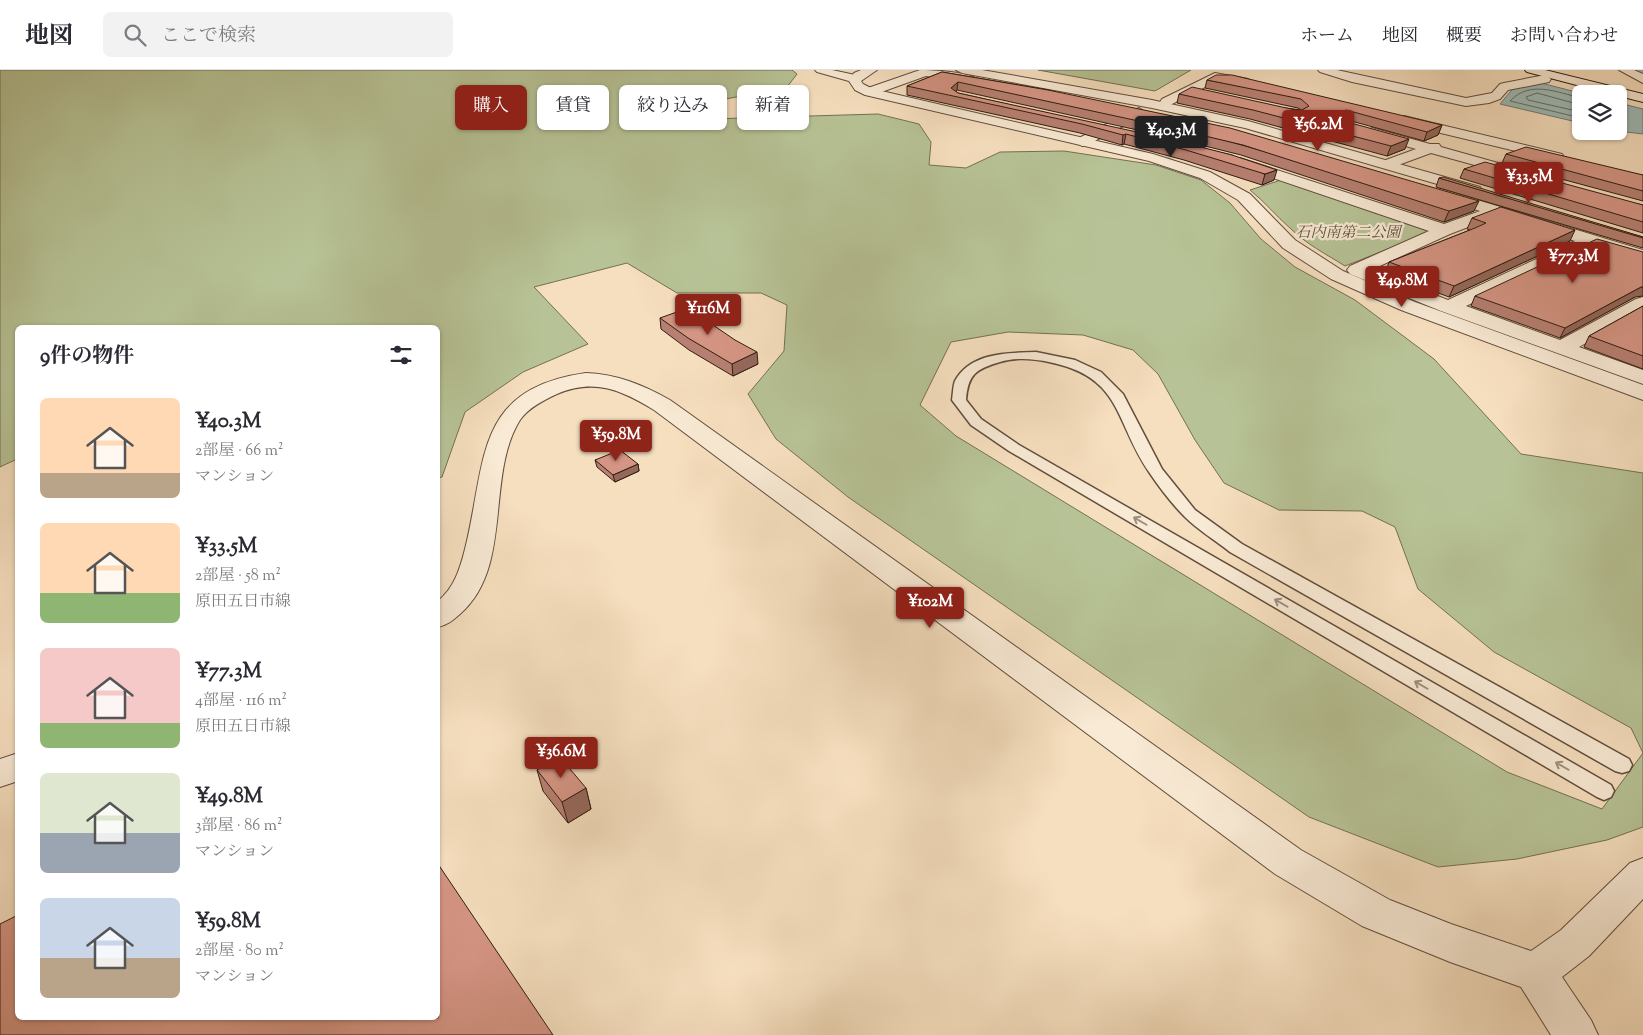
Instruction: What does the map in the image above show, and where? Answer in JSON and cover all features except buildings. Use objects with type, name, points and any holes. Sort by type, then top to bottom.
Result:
[{"type":"street","points":[[821,70],[835,76],[856,78],[871,70]]},
{"type":"street","points":[[962,70],[1196,113],[1490,187]]},
{"type":"street","points":[[993,70],[1166,102],[1304,133],[1531,207]]},
{"type":"street","points":[[1324,70],[1352,78],[1466,102],[1486,100],[1496,96],[1504,87],[1545,78]]},
{"type":"street","points":[[1625,70],[1643,80]]},
{"type":"street","points":[[1525,71],[1572,85]]},
{"type":"street","points":[[1525,71],[1643,98]]},
{"type":"street","points":[[869,92],[924,72],[1140,112],[1231,132],[1643,256]]},
{"type":"street","points":[[1166,102],[1215,77],[1230,78],[1258,85]]},
{"type":"street","points":[[856,78],[856,84],[869,92],[1171,163],[1205,175],[1244,197],[1290,244],[1337,275],[1408,306],[1643,393]]},
{"type":"street","points":[[898,82],[926,89]]},
{"type":"street","points":[[1187,90],[1206,94]]},
{"type":"street","points":[[1627,99],[1643,104]]},
{"type":"street","points":[[1082,142],[1140,112]]},
{"type":"street","points":[[1390,117],[1568,160]]},
{"type":"street","points":[[1088,125],[1125,133]]},
{"type":"street","points":[[1359,129],[1532,177]]},
{"type":"street","points":[[1394,162],[1466,135]]},
{"type":"street","points":[[1225,158],[1444,230]]},
{"type":"street","points":[[1268,171],[1292,164]]},
{"type":"street","points":[[1496,211],[1444,230],[1356,270],[1448,307],[1643,377]]},
{"type":"street","points":[[1448,307],[1590,240]]},
{"type":"street","points":[[1561,348],[1643,303]]},
{"type":"street","points":[[440,615],[458,599],[469,580],[476,560],[495,457],[504,429],[513,414],[534,396],[568,382],[588,379],[611,381],[635,388],[670,410],[1288,862],[1376,913],[1450,944],[1535,972],[1576,1035]]},
{"type":"street","points":[[0,773],[15,768]]},
{"type":"street","points":[[1535,972],[1576,943],[1629,886],[1643,876]]},
{"type":"lane","points":[[1604,791],[1014,448],[976,422],[959,400],[960,382],[977,365],[1002,357],[1036,356],[1071,363],[1096,375],[1116,394],[1160,477],[1190,513],[1236,548],[1622,765]]},
{"type":"green space","points":[[0,70],[792,70],[797,74],[789,85],[737,85],[737,97],[727,99],[727,85],[619,85],[619,130],[727,130],[727,118],[737,118],[737,130],[809,130],[809,116],[878,114],[919,124],[931,142],[929,165],[966,168],[1000,152],[1064,151],[1156,165],[1201,180],[1230,203],[1261,239],[1295,267],[1355,300],[1434,359],[1521,454],[1643,473],[1643,753],[1643,827],[1607,840],[1517,859],[1438,867],[1309,817],[848,497],[776,439],[748,394],[784,351],[787,305],[761,293],[677,293],[627,263],[534,287],[588,344],[523,372],[465,412],[442,477],[440,478],[440,325],[15,325],[15,460],[0,467]],"holes":[[[1008,332],[1083,335],[1133,350],[1158,374],[1195,440],[1224,483],[1279,510],[1362,511],[1395,527],[1418,589],[1494,652],[1631,728],[1643,753],[1602,809],[1507,772],[956,436],[920,405],[951,342]]]},
{"type":"green space","points":[[1038,70],[1191,70],[1155,91]]},
{"type":"green space","name":"石内南第二公園","points":[[1284,179],[1428,228],[1431,232],[1345,266],[1303,239],[1250,190]]},
{"type":"water","points":[[1537,82],[1572,91],[1572,121],[1500,104],[1515,86]]},
{"type":"water","points":[[1627,105],[1643,109],[1643,134],[1627,132]]}]
